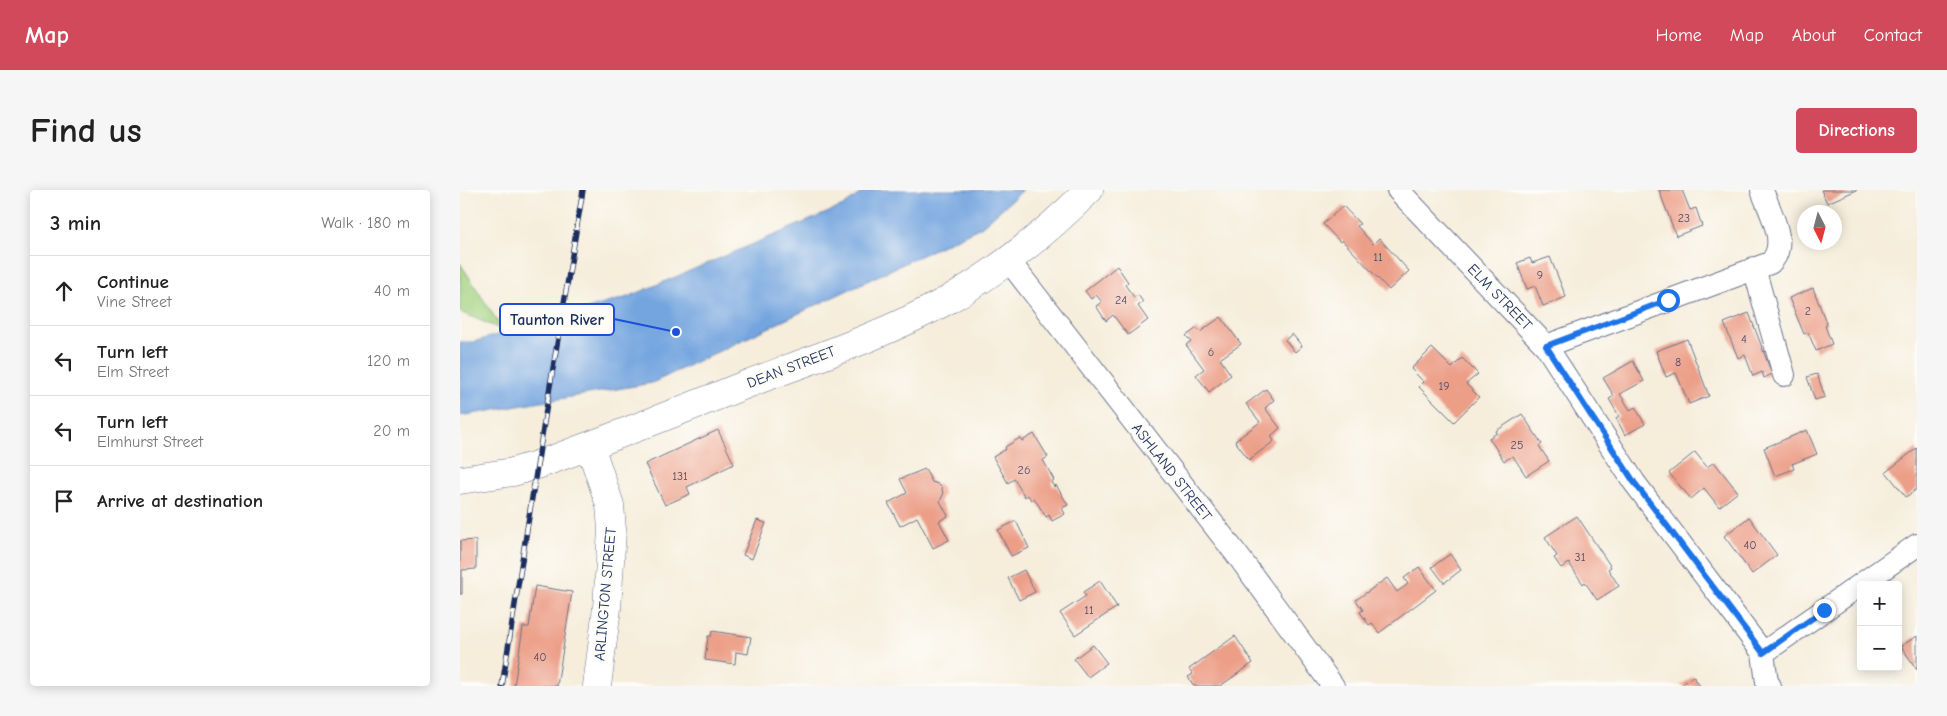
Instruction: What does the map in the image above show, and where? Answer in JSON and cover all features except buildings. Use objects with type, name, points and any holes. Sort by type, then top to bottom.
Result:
[{"type":"main road","name":"DEAN STREET","points":[[460,480],[512,472],[590,446],[854,343],[945,301],[1009,261],[1053,224],[1089,190]]},
{"type":"main road","name":"ARLINGTON STREET","points":[[590,446],[608,498],[612,530],[607,608],[597,686]]},
{"type":"street","name":"ELM STREET","points":[[1398,190],[1546,346],[1634,482],[1763,653],[1767,682],[1770,686]]},
{"type":"street","points":[[1546,346],[1766,265],[1774,260],[1779,244],[1776,229],[1762,190]]},
{"type":"street","name":"ASHLAND STREET","points":[[1009,261],[1241,560],[1333,686]]},
{"type":"street","points":[[1754,268],[1784,375]]},
{"type":"street","points":[[1763,653],[1917,545]]},
{"type":"green space","points":[[460,263],[503,330],[460,312]]},
{"type":"water","points":[[865,190],[1023,190],[981,227],[652,383],[460,416],[460,342],[473,342],[628,297],[843,206]]},
{"type":"railway","points":[[502,686],[583,190]]},
{"type":"place","name":"Taunton River","points":[[676,332]]},
{"type":"route","points":[[1668,300],[1546,346],[1634,482],[1763,653],[1824,610]]}]
